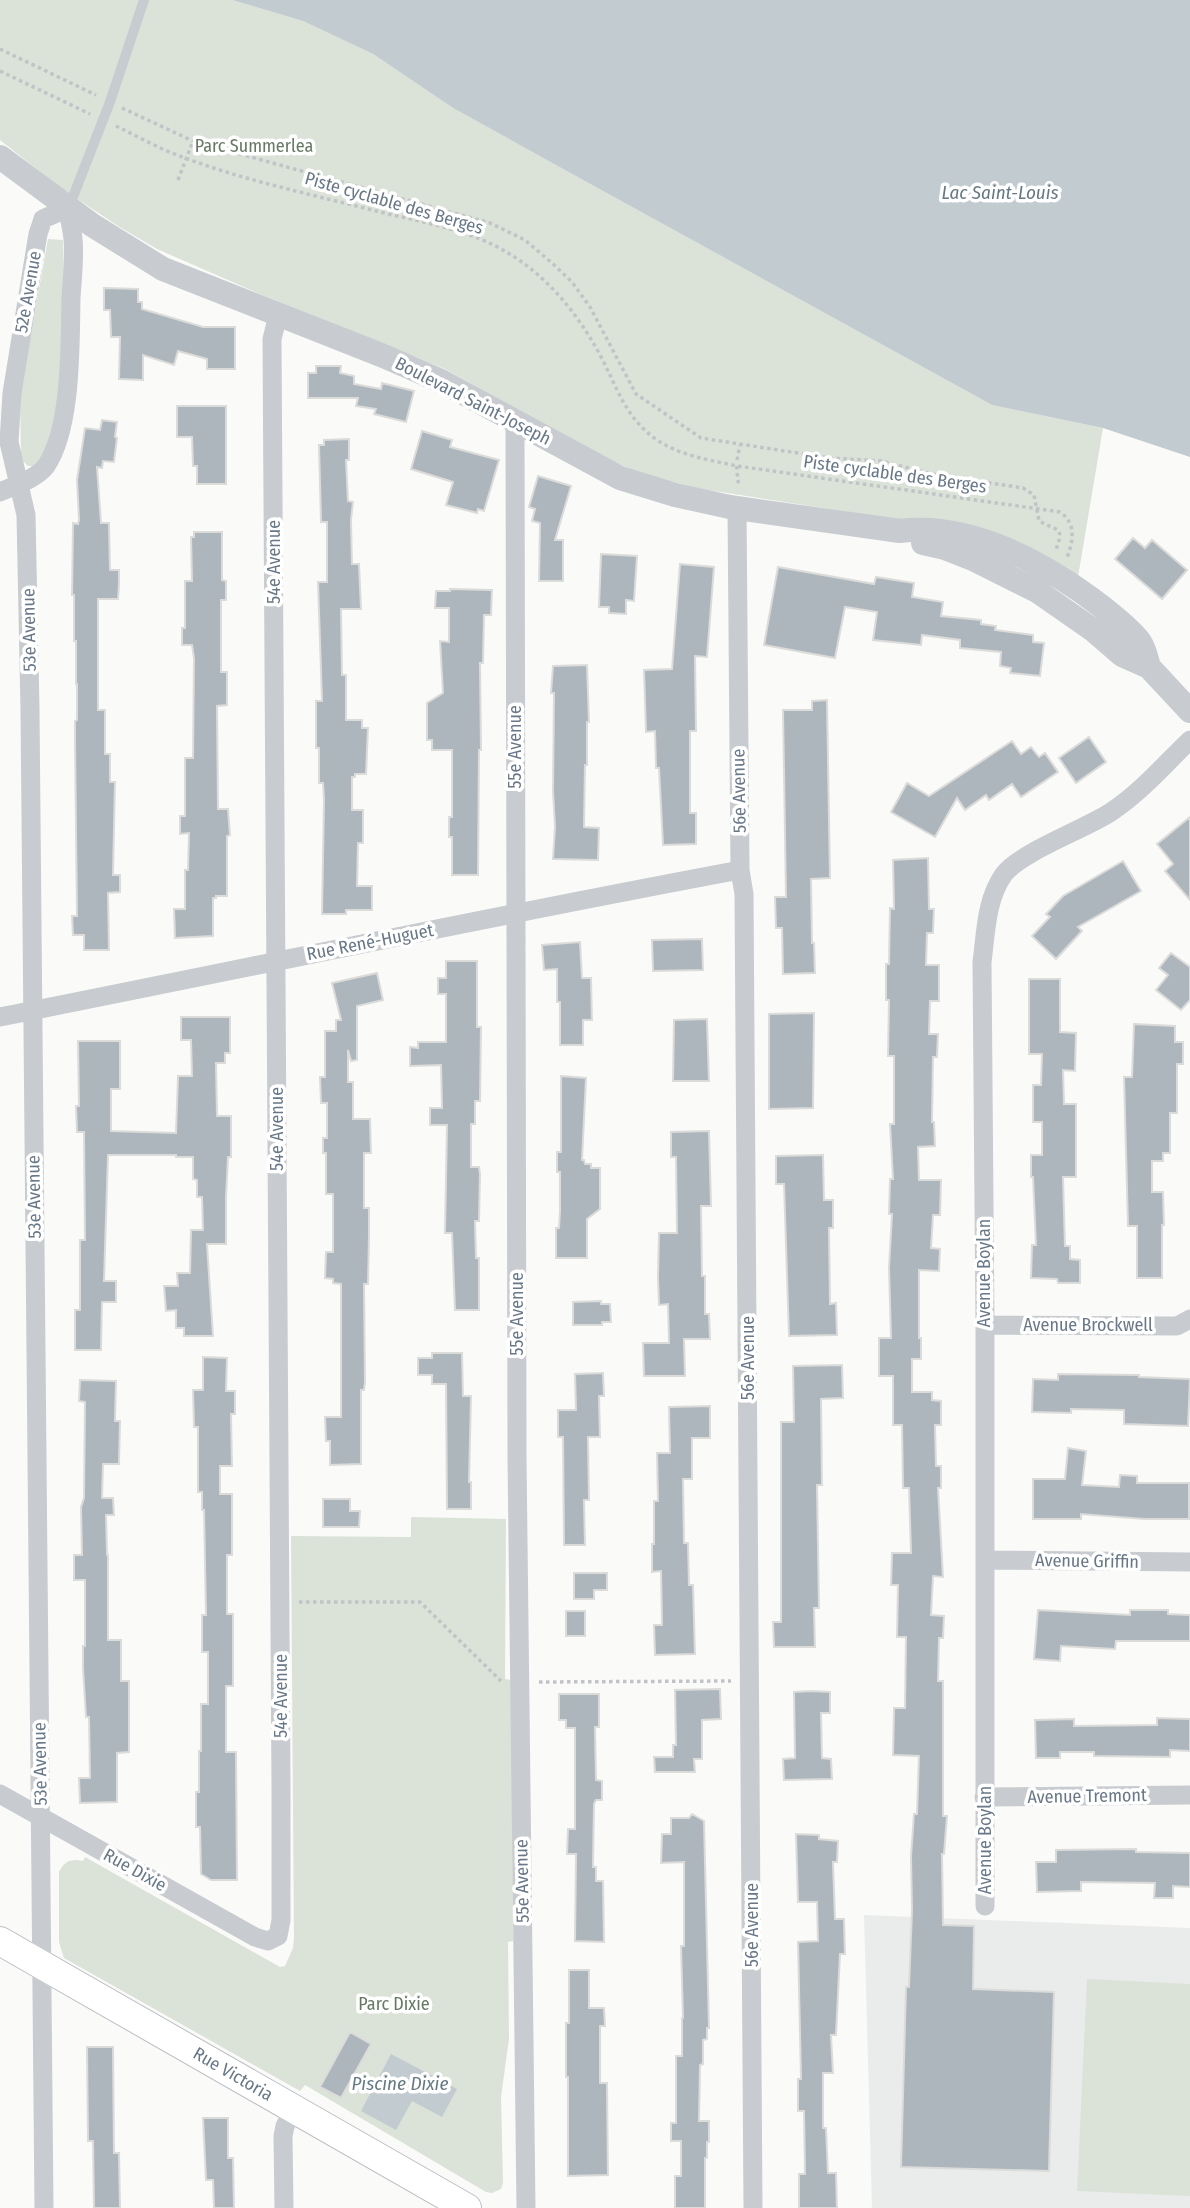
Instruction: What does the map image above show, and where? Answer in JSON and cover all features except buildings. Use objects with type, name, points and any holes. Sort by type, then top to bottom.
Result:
[{"type":"main road","name":"Rue Victoria","points":[[0,1941],[467,2208]]},
{"type":"street","name":"Boulevard Saint-Joseph","points":[[0,156],[68,208],[163,269],[417,371],[620,478],[676,495],[737,502],[900,531],[923,528],[966,537],[1066,575],[1140,642],[1149,667]]},
{"type":"street","name":"52e Avenue","points":[[18,483],[9,442],[6,393],[43,219],[68,208]]},
{"type":"street","points":[[0,492],[33,477],[45,466],[55,446],[64,413],[69,366],[73,240],[68,208]]},
{"type":"street","name":"54e Avenue","points":[[273,1940],[280,1931],[281,1907],[272,339],[278,315]]},
{"type":"street","name":"55e Avenue","points":[[515,421],[517,1470],[526,2208]]},
{"type":"street","name":"53e Avenue","points":[[18,483],[26,515],[30,710],[44,2208]]},
{"type":"street","name":"56e Avenue","points":[[737,502],[740,870],[745,908],[753,2208]]},
{"type":"street","name":"Boulevard Saint-Joseph","points":[[900,531],[921,542],[945,548],[998,570],[1037,591],[1064,608],[1122,655],[1149,667]]},
{"type":"street","points":[[1149,667],[1182,688],[1190,711]]},
{"type":"street","name":"Avenue Boylan","points":[[985,1906],[982,962],[989,913],[996,887],[1007,871],[1021,860],[1109,813],[1129,799],[1190,740]]},
{"type":"street","name":"Rue René-Huguet","points":[[0,1017],[627,890],[740,870]]},
{"type":"street","name":"Avenue Brockwell","points":[[985,1325],[1177,1326],[1190,1319]]},
{"type":"street","name":"Avenue Griffin","points":[[985,1560],[1190,1562]]},
{"type":"street","name":"Rue Dixie","points":[[0,1794],[254,1937],[273,1940]]},
{"type":"street","name":"Avenue Tremont","points":[[984,1797],[1190,1795]]},
{"type":"street","points":[[284,2208],[283,2136],[287,2120],[294,2109]]},
{"type":"lane","points":[[68,208],[110,102],[144,0]]},
{"type":"path","points":[[0,49],[193,141],[507,230],[534,248],[572,282],[590,307],[636,394],[701,438],[830,458],[881,461],[932,474],[1023,488],[1034,495],[1039,521],[1059,530],[1061,535],[1052,560]]},
{"type":"path","name":"Piste cyclable des Berges","points":[[0,71],[186,159],[463,234],[506,251],[551,287],[569,307],[589,334],[628,412],[656,439],[673,449],[691,456],[1060,512],[1070,523],[1073,537],[1066,575]]},
{"type":"path","points":[[178,180],[193,141]]},
{"type":"path","points":[[737,502],[739,477],[736,471],[740,445]]},
{"type":"shaded area","points":[[864,1915],[1190,1928],[1190,2208],[872,2208]]},
{"type":"green space","name":"Parc Summerlea","points":[[0,0],[232,0],[303,21],[373,54],[453,108],[992,405],[1103,428],[1078,577],[862,514],[702,489],[644,475],[603,457],[445,369],[157,249],[58,186],[0,140]]},
{"type":"green space","points":[[48,239],[63,240],[64,354],[58,399],[48,440],[37,462],[28,466],[21,455],[20,395]]},
{"type":"green space","name":"Parc Dixie","points":[[411,1517],[506,1519],[505,1679],[512,1680],[513,1941],[508,1942],[509,2039],[501,2097],[503,2183],[501,2189],[492,2193],[486,2192],[305,2085],[300,2091],[64,1958],[59,1942],[59,1872],[66,1863],[72,1860],[83,1861],[85,1857],[280,1967],[285,1966],[293,1948],[294,1938],[291,1536],[411,1537]]},
{"type":"green space","points":[[1087,1979],[1190,1984],[1190,2196],[1077,2191]]},
{"type":"water","name":"Lac Saint-Louis","points":[[232,0],[1190,0],[1190,457],[1103,428],[992,405],[453,108],[373,54],[303,21]]},
{"type":"water","name":"Piscine Dixie","points":[[391,2054],[457,2089],[442,2117],[412,2101],[396,2130],[361,2111]]}]
